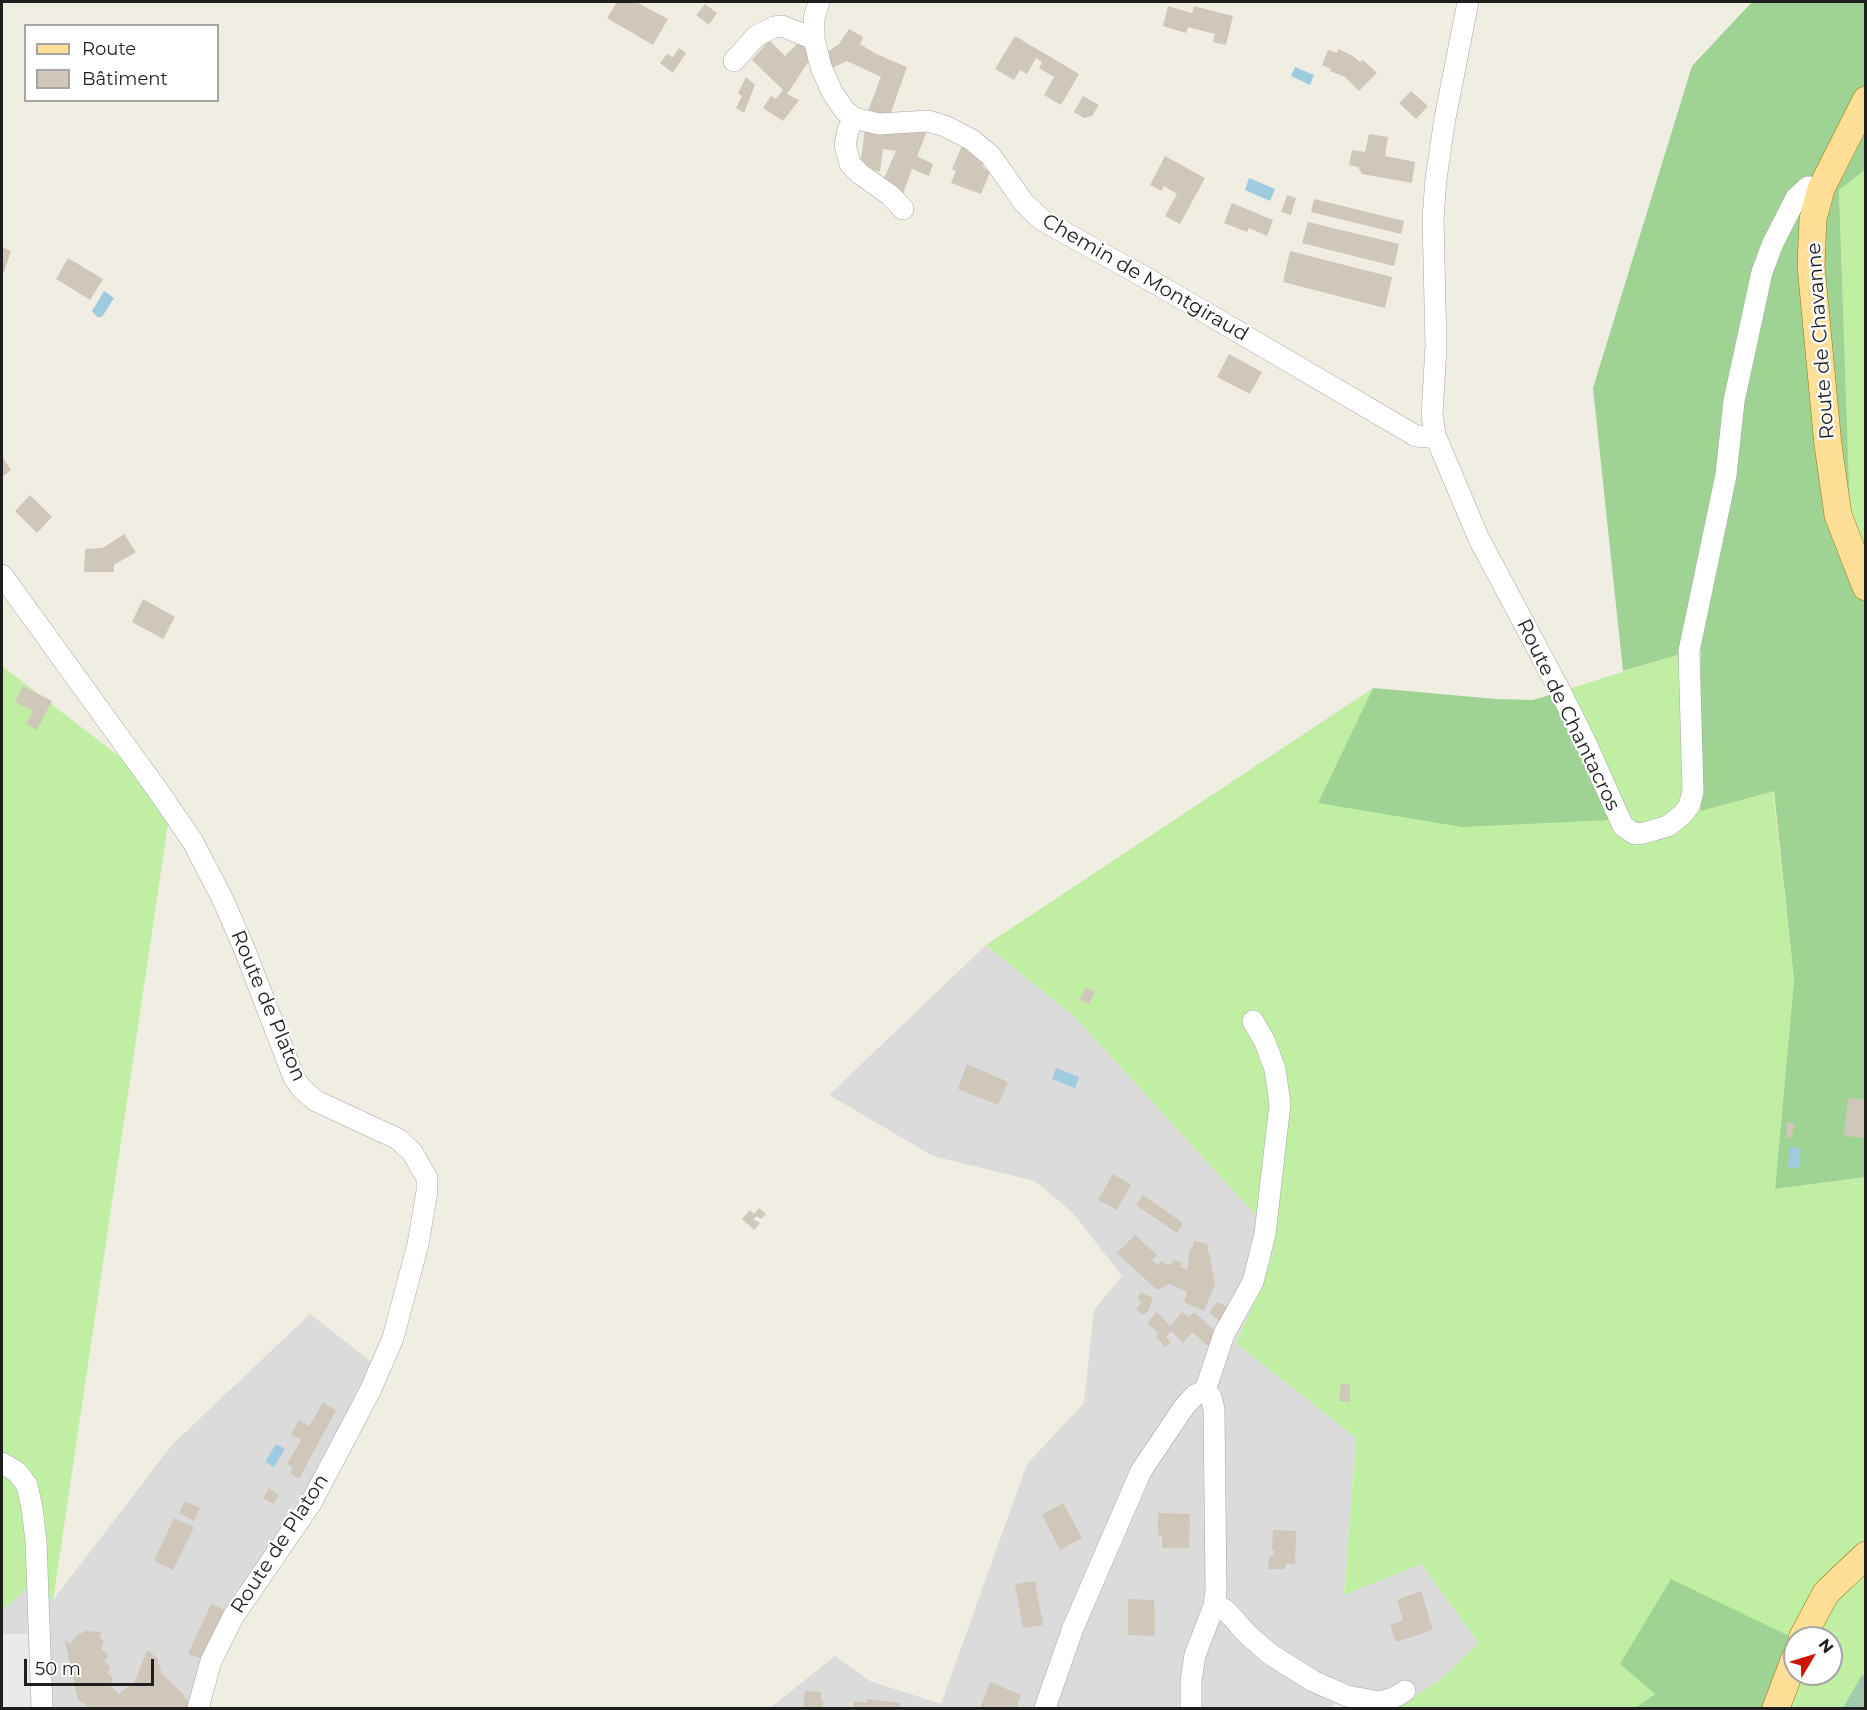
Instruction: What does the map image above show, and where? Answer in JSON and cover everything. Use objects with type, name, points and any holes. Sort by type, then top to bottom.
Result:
[{"type":"main road","name":"Route de Chavanne","points":[[1866,100],[1821,189],[1813,219],[1811,266],[1828,445],[1838,515],[1866,587]]},
{"type":"main road","points":[[1808,1626],[1826,1593],[1866,1555]]},
{"type":"main road","points":[[1776,1708],[1784,1686]]},
{"type":"street","points":[[819,2],[814,18],[814,39],[821,67],[832,92],[845,111],[854,118],[848,130],[846,146],[850,164],[890,195],[903,209]]},
{"type":"street","name":"Route de Chantacros","points":[[1468,2],[1445,118],[1433,218],[1436,346],[1432,415],[1435,435],[1479,539],[1570,711],[1623,826],[1635,834],[1668,825],[1683,814],[1689,806],[1693,792],[1689,651],[1726,475],[1734,401],[1762,272],[1773,243],[1796,198],[1808,186],[1821,189]]},
{"type":"street","points":[[734,61],[756,36],[774,27],[782,26],[814,39]]},
{"type":"street","name":"Chemin de Montgiraud","points":[[854,118],[879,124],[928,121],[945,126],[972,140],[991,156],[1024,203],[1042,220],[1155,282],[1416,436],[1435,435]]},
{"type":"street","name":"Route de Platon","points":[[2,575],[193,842],[223,900],[244,948],[294,1078],[302,1089],[316,1101],[398,1139],[412,1152],[426,1178],[427,1191],[418,1244],[393,1338],[370,1391],[311,1503],[233,1617],[211,1661],[198,1708]]},
{"type":"street","points":[[1045,1708],[1073,1628],[1141,1471],[1184,1407],[1195,1395],[1205,1391],[1224,1334],[1253,1281],[1265,1234],[1280,1104],[1275,1069],[1265,1042],[1253,1021]]},
{"type":"street","points":[[1191,1708],[1191,1680],[1196,1655],[1214,1606],[1216,1493],[1214,1409],[1211,1397],[1205,1391]]},
{"type":"street","points":[[2,1463],[17,1472],[27,1485],[32,1508],[36,1541],[42,1708]]},
{"type":"street","points":[[1214,1606],[1224,1610],[1270,1654],[1313,1681],[1347,1696],[1378,1702],[1406,1691]]},
{"type":"shaded area","points":[[986,945],[1076,1018],[1274,1235],[1273,1252],[1262,1286],[1236,1343],[1356,1438],[1344,1594],[1421,1564],[1479,1643],[1440,1680],[1396,1708],[1366,1708],[1338,1701],[1330,1708],[770,1708],[835,1656],[870,1681],[941,1704],[1027,1464],[1084,1403],[1094,1310],[1122,1276],[1073,1213],[1035,1181],[933,1156],[829,1095]]},
{"type":"shaded area","points":[[310,1314],[372,1362],[391,1366],[242,1617],[222,1658],[208,1708],[2,1708],[2,1611],[33,1583],[53,1600],[172,1445]]},
{"type":"shaded area","points":[[3,1634],[28,1634],[31,1708],[2,1708]]},
{"type":"green space","points":[[1752,2],[1865,2],[1865,170],[1839,190],[1850,512],[1866,551],[1865,1177],[1775,1189],[1794,980],[1774,791],[1701,811],[1701,648],[1623,671],[1593,388],[1692,66]]},
{"type":"green space","points":[[1865,170],[1865,551],[1850,512],[1839,190]]},
{"type":"green space","points":[[1701,647],[1701,811],[1773,790],[1794,980],[1775,1189],[1865,1177],[1865,1708],[1764,1708],[1655,1694],[1635,1708],[1396,1708],[1440,1680],[1479,1643],[1421,1564],[1344,1595],[1356,1438],[1236,1343],[1262,1286],[1273,1252],[1274,1235],[1076,1018],[986,945],[1373,688],[1319,802],[1553,694]]},
{"type":"green space","points":[[2,666],[172,797],[53,1601],[33,1583],[2,1611]]},
{"type":"green space","points":[[1373,688],[1496,699],[1533,700],[1553,694],[1610,820],[1462,827],[1318,803]]},
{"type":"green space","points":[[1671,1579],[1783,1633],[1783,1658],[1764,1708],[1635,1708],[1655,1694],[1620,1664]]},
{"type":"green space","points":[[1862,1675],[1865,1677],[1865,1708],[1843,1708]]},
{"type":"water","points":[[1295,67],[1314,75],[1310,85],[1291,76]]},
{"type":"water","points":[[1249,178],[1275,189],[1270,201],[1245,190]]},
{"type":"water","points":[[104,291],[114,298],[102,317],[97,317],[92,311]]},
{"type":"water","points":[[1056,1068],[1079,1077],[1075,1088],[1052,1079]]},
{"type":"water","points":[[1790,1147],[1801,1148],[1799,1168],[1788,1167]]},
{"type":"water","points":[[276,1444],[285,1449],[274,1467],[265,1462]]},
{"type":"building","points":[[617,2],[636,2],[668,19],[653,45],[607,18]]},
{"type":"building","points":[[705,4],[717,13],[709,25],[696,15]]},
{"type":"building","points":[[1168,6],[1192,13],[1194,6],[1233,16],[1226,45],[1213,42],[1215,34],[1188,27],[1186,33],[1163,26]]},
{"type":"building","points":[[849,29],[863,37],[860,44],[876,54],[907,67],[889,118],[867,113],[881,77],[847,61],[832,68],[826,53],[839,44]]},
{"type":"building","points":[[1015,36],[1079,74],[1061,105],[1044,95],[1054,77],[1039,68],[1042,62],[1036,58],[1027,74],[1020,70],[1014,80],[995,69]]},
{"type":"building","points":[[769,40],[785,56],[800,41],[811,58],[787,94],[799,100],[783,121],[763,108],[771,96],[776,99],[783,90],[752,60]]},
{"type":"building","points":[[679,48],[686,53],[673,73],[660,63],[667,54],[673,57]]},
{"type":"building","points":[[1338,49],[1360,62],[1363,60],[1377,73],[1359,91],[1345,77],[1322,65],[1328,50],[1337,53]]},
{"type":"building","points":[[746,77],[755,85],[744,113],[736,108],[742,96],[738,93]]},
{"type":"building","points":[[1411,91],[1428,106],[1416,119],[1399,103]]},
{"type":"building","points":[[1083,96],[1099,105],[1092,116],[1084,118],[1074,112]]},
{"type":"building","points":[[865,129],[928,129],[917,156],[933,164],[929,176],[912,169],[903,194],[882,183],[896,151],[883,149],[880,172],[860,166]]},
{"type":"building","points":[[1369,134],[1388,137],[1385,156],[1415,162],[1412,183],[1362,174],[1358,167],[1349,165],[1352,150],[1365,152]]},
{"type":"building","points":[[962,146],[984,160],[983,167],[990,172],[981,194],[951,183],[956,171],[952,169]]},
{"type":"building","points":[[1165,156],[1205,178],[1180,224],[1165,216],[1177,194],[1164,186],[1161,191],[1150,185]]},
{"type":"building","points":[[1287,195],[1296,198],[1291,215],[1281,212]]},
{"type":"building","points":[[1314,199],[1404,221],[1401,234],[1311,212]]},
{"type":"building","points":[[1232,203],[1273,220],[1267,236],[1249,228],[1247,232],[1224,223]]},
{"type":"building","points":[[1308,222],[1399,244],[1394,266],[1302,243]]},
{"type":"building","points":[[2,247],[11,251],[4,272],[2,271]]},
{"type":"building","points":[[1290,251],[1392,277],[1385,308],[1283,282]]},
{"type":"building","points":[[68,258],[103,279],[90,300],[56,279]]},
{"type":"building","points":[[1229,354],[1262,372],[1250,394],[1217,377]]},
{"type":"building","points":[[2,457],[11,470],[2,477]]},
{"type":"building","points":[[30,495],[52,517],[37,533],[15,511]]},
{"type":"building","points":[[124,534],[136,552],[114,565],[114,572],[84,572],[85,549],[103,548]]},
{"type":"building","points":[[143,599],[175,617],[163,639],[132,622]]},
{"type":"building","points":[[23,686],[52,701],[37,730],[26,724],[33,711],[15,702]]},
{"type":"building","points":[[1086,987],[1095,992],[1089,1004],[1079,1000]]},
{"type":"building","points":[[967,1064],[1008,1082],[998,1105],[958,1089]]},
{"type":"building","points":[[1848,1098],[1866,1100],[1866,1138],[1844,1136]]},
{"type":"building","points":[[1787,1122],[1795,1123],[1791,1138],[1786,1137]]},
{"type":"building","points":[[1113,1174],[1131,1185],[1117,1210],[1098,1200]]},
{"type":"building","points":[[1143,1195],[1183,1223],[1177,1233],[1136,1205]]},
{"type":"building","points":[[759,1208],[766,1214],[761,1219],[757,1216],[753,1219],[760,1223],[754,1230],[742,1219],[750,1210],[754,1214]]},
{"type":"building","points":[[1135,1235],[1157,1255],[1152,1260],[1157,1265],[1161,1261],[1171,1265],[1173,1260],[1182,1262],[1180,1267],[1187,1270],[1190,1249],[1194,1241],[1208,1244],[1215,1284],[1204,1311],[1184,1302],[1187,1292],[1169,1284],[1157,1290],[1117,1253]]},
{"type":"building","points":[[1141,1292],[1153,1298],[1149,1310],[1143,1315],[1136,1309],[1142,1303],[1137,1298]]},
{"type":"building","points":[[1217,1302],[1234,1310],[1225,1324],[1209,1313]]},
{"type":"building","points":[[1157,1312],[1170,1326],[1182,1312],[1189,1317],[1194,1312],[1218,1334],[1208,1346],[1192,1332],[1183,1343],[1171,1331],[1166,1337],[1171,1342],[1165,1347],[1156,1337],[1159,1334],[1147,1323]]},
{"type":"building","points":[[1341,1384],[1350,1384],[1350,1402],[1339,1401]]},
{"type":"building","points":[[323,1403],[336,1410],[299,1479],[290,1473],[293,1468],[287,1464],[301,1440],[291,1434],[299,1420],[309,1426]]},
{"type":"building","points":[[269,1489],[279,1495],[273,1504],[263,1498]]},
{"type":"building","points":[[185,1501],[200,1508],[194,1521],[179,1513]]},
{"type":"building","points":[[1063,1503],[1082,1538],[1060,1550],[1042,1515]]},
{"type":"building","points":[[1158,1513],[1190,1514],[1189,1548],[1162,1548],[1162,1536],[1158,1535]]},
{"type":"building","points":[[174,1518],[194,1527],[173,1570],[154,1561]]},
{"type":"building","points":[[1273,1530],[1296,1531],[1295,1564],[1286,1563],[1285,1569],[1268,1569],[1269,1558],[1274,1554],[1272,1550]]},
{"type":"building","points":[[1035,1581],[1043,1625],[1023,1628],[1015,1584]]},
{"type":"building","points":[[1421,1591],[1433,1630],[1396,1642],[1390,1625],[1403,1620],[1397,1600]]},
{"type":"building","points":[[1128,1599],[1154,1600],[1155,1636],[1128,1635]]},
{"type":"building","points":[[211,1604],[225,1610],[204,1660],[188,1654]]},
{"type":"building","points":[[85,1631],[102,1632],[99,1638],[104,1641],[101,1650],[108,1656],[104,1662],[110,1668],[107,1673],[113,1680],[110,1685],[119,1694],[135,1681],[147,1650],[157,1658],[162,1674],[182,1693],[191,1705],[190,1708],[91,1708],[78,1700],[65,1641],[71,1644],[76,1636]]},
{"type":"building","points":[[990,1682],[1021,1695],[1016,1708],[980,1708]]},
{"type":"building","points":[[805,1691],[821,1692],[821,1701],[824,1701],[822,1708],[803,1708]]},
{"type":"building","points":[[867,1699],[901,1703],[900,1708],[853,1708],[854,1701],[867,1703]]}]
